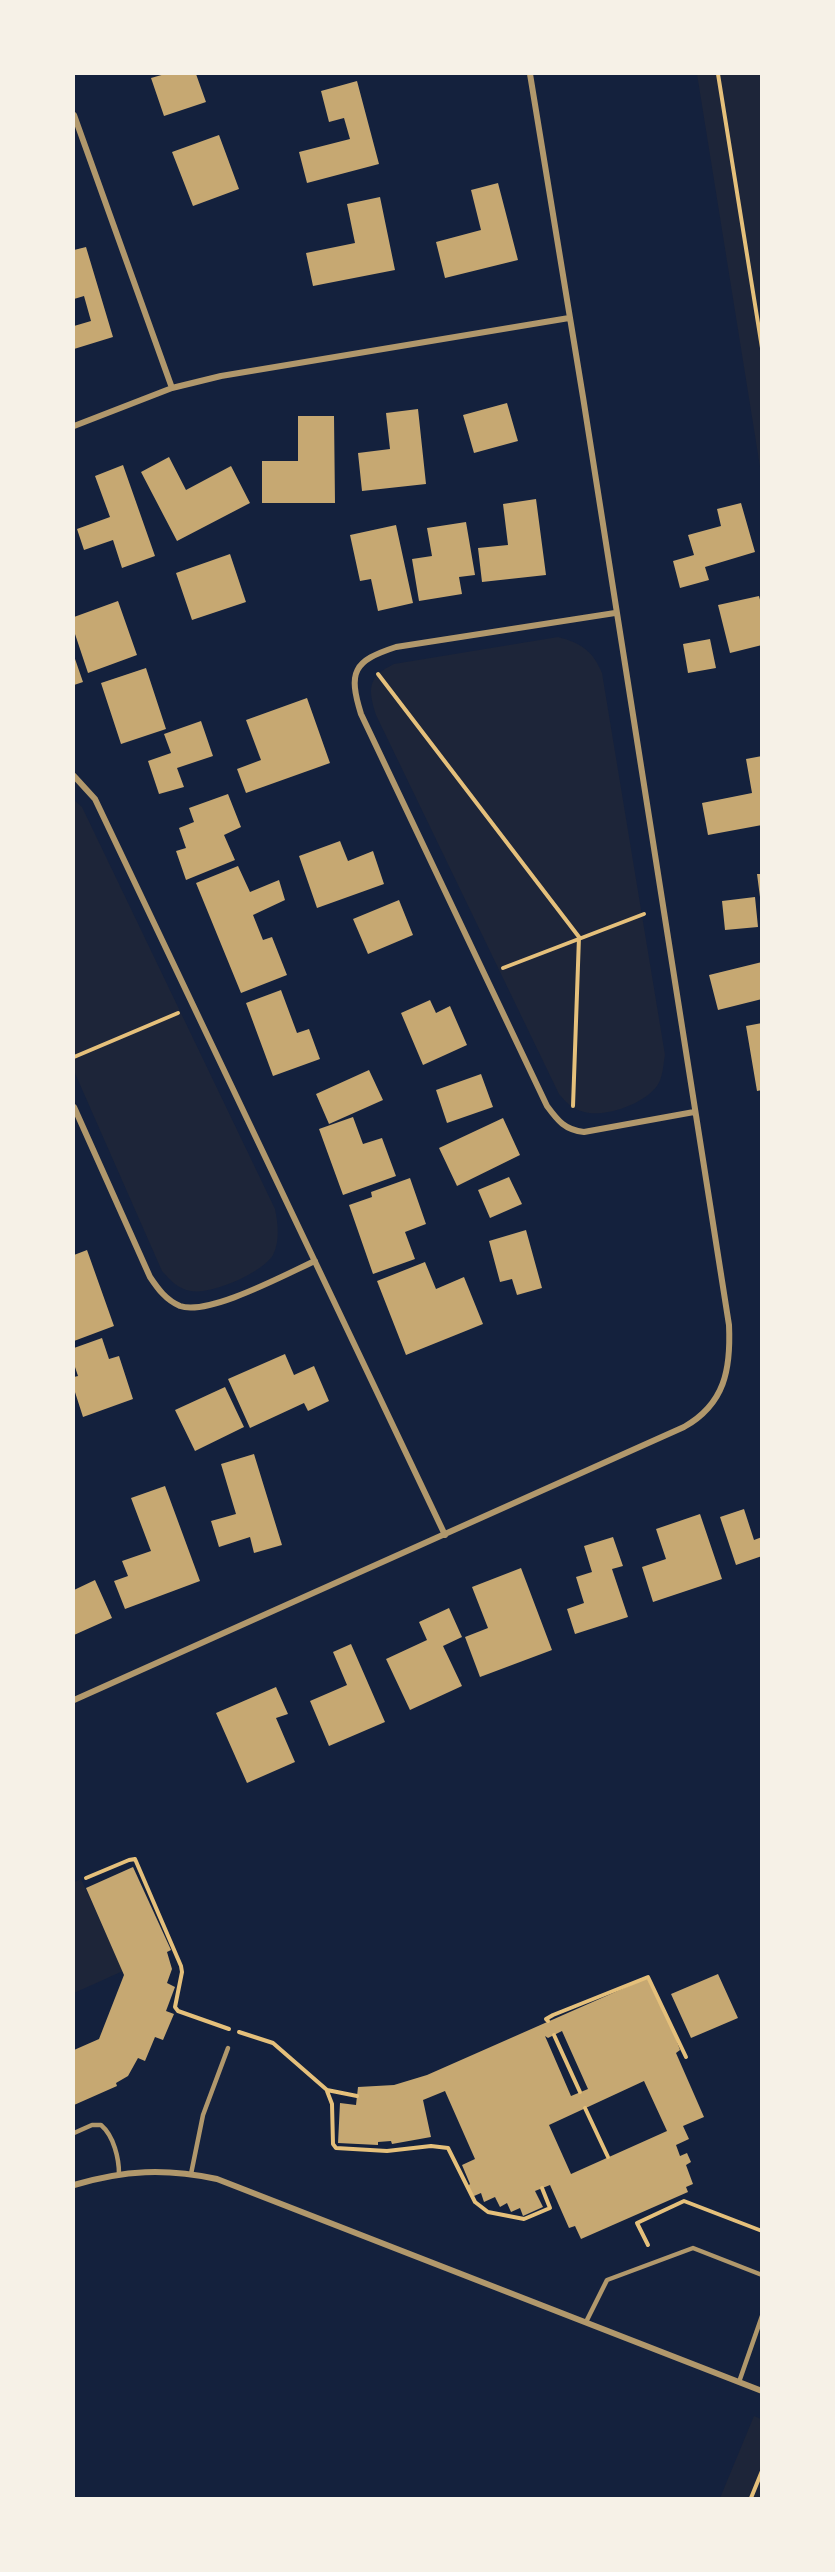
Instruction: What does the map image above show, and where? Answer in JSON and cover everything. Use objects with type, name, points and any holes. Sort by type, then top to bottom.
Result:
[{"type":"street","points":[[74,1700],[684,1427],[711,1407],[726,1373],[730,1349],[729,1333],[583,397],[530,74]]},
{"type":"street","points":[[74,116],[171,388]]},
{"type":"street","points":[[74,426],[171,388],[221,376],[569,318]]},
{"type":"street","points":[[615,612],[396,647],[368,660],[357,668],[353,679],[354,693],[360,714],[547,1106],[558,1121],[570,1130],[596,1130],[694,1112]]},
{"type":"street","points":[[74,776],[95,799],[192,1007],[445,1534]]},
{"type":"street","points":[[74,1107],[150,1277],[167,1298],[180,1306],[206,1306],[228,1300],[315,1261]]},
{"type":"street","points":[[74,2185],[119,2174],[142,2172],[191,2174],[217,2179],[762,2391]]},
{"type":"lane","points":[[191,2174],[203,2115],[228,2048]]},
{"type":"lane","points":[[74,2133],[92,2126],[101,2126],[108,2131],[119,2164],[119,2174]]},
{"type":"lane","points":[[586,2322],[607,2280],[693,2248],[762,2275]]},
{"type":"lane","points":[[739,2382],[762,2316]]},
{"type":"path","points":[[718,74],[762,348]]},
{"type":"path","points":[[368,660],[579,937],[574,1097],[570,1130]]},
{"type":"path","points":[[485,975],[579,937],[662,908]]},
{"type":"path","points":[[74,1057],[192,1007]]},
{"type":"path","points":[[86,1878],[129,1860],[135,1860],[183,1972],[175,2007],[178,2011],[273,2043],[327,2090],[332,2104],[333,2144],[336,2148],[387,2151],[431,2146],[448,2148],[475,2202],[488,2212],[512,2218],[524,2219],[550,2208],[542,2188]]},
{"type":"path","points":[[548,2022],[546,2019],[553,2015],[648,1977],[686,2058]]},
{"type":"path","points":[[554,2035],[580,2092]]},
{"type":"path","points":[[327,2090],[357,2096]]},
{"type":"path","points":[[585,2108],[608,2157]]},
{"type":"path","points":[[656,2262],[637,2223],[684,2201],[762,2231]]},
{"type":"path","points":[[751,2499],[762,2471]]},
{"type":"shaded area","points":[[697,74],[761,74],[761,473]]},
{"type":"shaded area","points":[[558,637],[585,649],[595,659],[602,673],[665,1055],[660,1079],[651,1093],[622,1109],[611,1112],[590,1113],[577,1110],[559,1094],[376,715],[371,691],[374,679],[394,664]]},
{"type":"shaded area","points":[[74,800],[82,807],[275,1209],[278,1238],[273,1255],[258,1269],[211,1290],[186,1290],[175,1284],[162,1271],[74,1071]]},
{"type":"shaded area","points":[[81,1879],[123,1971],[74,1993],[74,1882]]},
{"type":"shaded area","points":[[754,2416],[761,2419],[761,2498],[720,2498]]},
{"type":"building","points":[[165,74],[196,74],[206,102],[164,116],[151,78]]},
{"type":"building","points":[[357,81],[379,164],[307,183],[299,152],[350,139],[344,118],[329,122],[321,91]]},
{"type":"building","points":[[219,135],[239,189],[193,206],[172,152]]},
{"type":"building","points":[[498,183],[518,260],[445,278],[436,242],[481,230],[471,190]]},
{"type":"building","points":[[380,197],[395,270],[313,286],[306,253],[355,243],[347,204]]},
{"type":"building","points":[[86,247],[113,337],[74,349],[74,326],[91,321],[84,296],[74,299],[74,250]]},
{"type":"building","points":[[507,403],[518,441],[474,453],[463,415]]},
{"type":"building","points":[[418,409],[426,484],[362,491],[358,453],[390,449],[386,413]]},
{"type":"building","points":[[298,416],[334,416],[335,503],[262,503],[262,461],[298,461]]},
{"type":"building","points":[[169,457],[186,490],[231,466],[250,503],[177,541],[141,472]]},
{"type":"building","points":[[123,465],[155,556],[122,568],[113,540],[84,550],[77,529],[110,517],[95,476]]},
{"type":"building","points":[[536,499],[546,575],[482,582],[478,548],[508,545],[503,504]]},
{"type":"building","points":[[741,503],[755,552],[705,567],[709,580],[680,588],[673,561],[694,555],[688,535],[721,526],[717,509]]},
{"type":"building","points":[[466,522],[475,575],[459,577],[462,594],[419,601],[412,559],[432,556],[427,528]]},
{"type":"building","points":[[396,525],[413,603],[378,611],[371,579],[360,581],[350,535]]},
{"type":"building","points":[[230,554],[246,602],[192,620],[176,573]]},
{"type":"building","points":[[759,596],[762,607],[762,645],[730,653],[718,605]]},
{"type":"building","points":[[118,601],[137,655],[88,673],[74,631],[74,617]]},
{"type":"building","points":[[710,639],[716,668],[688,673],[683,644]]},
{"type":"building","points":[[74,656],[83,682],[74,685]]},
{"type":"building","points":[[146,668],[166,729],[121,744],[101,683]]},
{"type":"building","points":[[307,698],[330,763],[246,793],[237,769],[261,760],[246,720]]},
{"type":"building","points":[[201,721],[213,756],[177,768],[184,787],[159,794],[148,761],[171,753],[164,734]]},
{"type":"building","points":[[762,756],[762,825],[708,835],[702,803],[752,793],[746,759]]},
{"type":"building","points":[[228,794],[241,827],[224,835],[235,860],[186,880],[176,851],[186,848],[179,828],[194,822],[189,808]]},
{"type":"building","points":[[340,841],[348,861],[373,851],[384,884],[317,908],[299,856]]},
{"type":"building","points":[[238,866],[250,892],[279,880],[285,900],[253,915],[263,940],[272,937],[287,975],[241,993],[196,883]]},
{"type":"building","points":[[757,874],[762,874],[762,897],[760,897]]},
{"type":"building","points":[[755,897],[758,927],[725,930],[722,901]]},
{"type":"building","points":[[399,900],[413,935],[368,954],[353,919]]},
{"type":"building","points":[[762,962],[762,999],[718,1010],[709,975]]},
{"type":"building","points":[[281,990],[297,1033],[309,1029],[320,1059],[273,1076],[246,1003]]},
{"type":"building","points":[[430,1000],[436,1013],[450,1006],[467,1045],[423,1065],[401,1013]]},
{"type":"building","points":[[762,1023],[762,1090],[757,1091],[746,1026]]},
{"type":"building","points":[[369,1070],[383,1100],[329,1124],[316,1094]]},
{"type":"building","points":[[481,1074],[493,1107],[447,1123],[436,1090]]},
{"type":"building","points":[[353,1117],[363,1144],[382,1138],[396,1176],[343,1195],[319,1129]]},
{"type":"building","points":[[503,1118],[520,1155],[457,1186],[439,1148]]},
{"type":"building","points":[[509,1177],[522,1204],[490,1218],[478,1190]]},
{"type":"building","points":[[410,1178],[426,1224],[405,1232],[415,1259],[373,1274],[349,1205],[372,1197],[371,1192]]},
{"type":"building","points":[[526,1230],[542,1288],[517,1295],[512,1279],[500,1282],[489,1241]]},
{"type":"building","points":[[87,1250],[114,1326],[74,1341],[74,1255]]},
{"type":"building","points":[[425,1262],[436,1289],[464,1277],[483,1324],[406,1355],[377,1281]]},
{"type":"building","points":[[102,1338],[109,1359],[119,1356],[133,1399],[83,1417],[74,1389],[74,1377],[78,1376],[74,1364],[74,1348]]},
{"type":"building","points":[[285,1354],[294,1375],[314,1366],[329,1401],[308,1411],[304,1403],[250,1428],[228,1379]]},
{"type":"building","points":[[225,1387],[244,1427],[195,1451],[175,1410]]},
{"type":"building","points":[[254,1454],[282,1545],[254,1553],[250,1537],[219,1547],[211,1521],[236,1514],[221,1464]]},
{"type":"building","points":[[165,1486],[200,1581],[125,1609],[114,1581],[128,1576],[122,1561],[151,1551],[131,1498]]},
{"type":"building","points":[[744,1509],[754,1540],[762,1537],[762,1556],[736,1565],[720,1517]]},
{"type":"building","points":[[700,1514],[722,1579],[653,1602],[642,1567],[666,1559],[656,1529]]},
{"type":"building","points":[[613,1537],[623,1566],[612,1569],[628,1617],[575,1634],[567,1609],[584,1603],[576,1577],[592,1572],[584,1546]]},
{"type":"building","points":[[521,1568],[552,1650],[480,1677],[465,1637],[488,1628],[472,1587]]},
{"type":"building","points":[[95,1580],[112,1618],[74,1635],[74,1590]]},
{"type":"building","points":[[449,1608],[462,1637],[443,1646],[462,1686],[410,1710],[386,1659],[427,1640],[419,1622]]},
{"type":"building","points":[[351,1644],[385,1722],[329,1746],[310,1701],[347,1685],[333,1652]]},
{"type":"building","points":[[276,1687],[288,1714],[276,1718],[295,1762],[247,1783],[216,1713]]},
{"type":"building","points":[[133,1867],[171,1950],[167,1952],[172,1969],[167,1983],[175,1987],[166,2011],[174,2014],[163,2040],[155,2037],[145,2061],[138,2058],[128,2076],[116,2083],[117,2086],[74,2105],[74,2050],[99,2039],[124,1975],[86,1888]]},
{"type":"building","points":[[718,1974],[738,2018],[691,2038],[671,1994]]},
{"type":"building","points":[[647,1978],[675,2036],[680,2050],[676,2053],[704,2117],[683,2126],[689,2139],[676,2145],[680,2156],[687,2153],[691,2162],[686,2165],[693,2184],[686,2187],[688,2192],[581,2239],[575,2226],[569,2228],[550,2185],[535,2191],[543,2207],[523,2216],[520,2208],[511,2212],[507,2203],[500,2207],[495,2197],[484,2202],[481,2193],[472,2195],[462,2165],[475,2159],[445,2091],[423,2100],[431,2137],[392,2144],[391,2141],[378,2142],[378,2145],[338,2143],[340,2103],[356,2105],[358,2087],[394,2085],[427,2075]],"holes":[[[562,2031],[588,2089],[571,2096],[545,2036],[548,2038]],[[644,2081],[667,2131],[571,2174],[549,2125]]]}]
